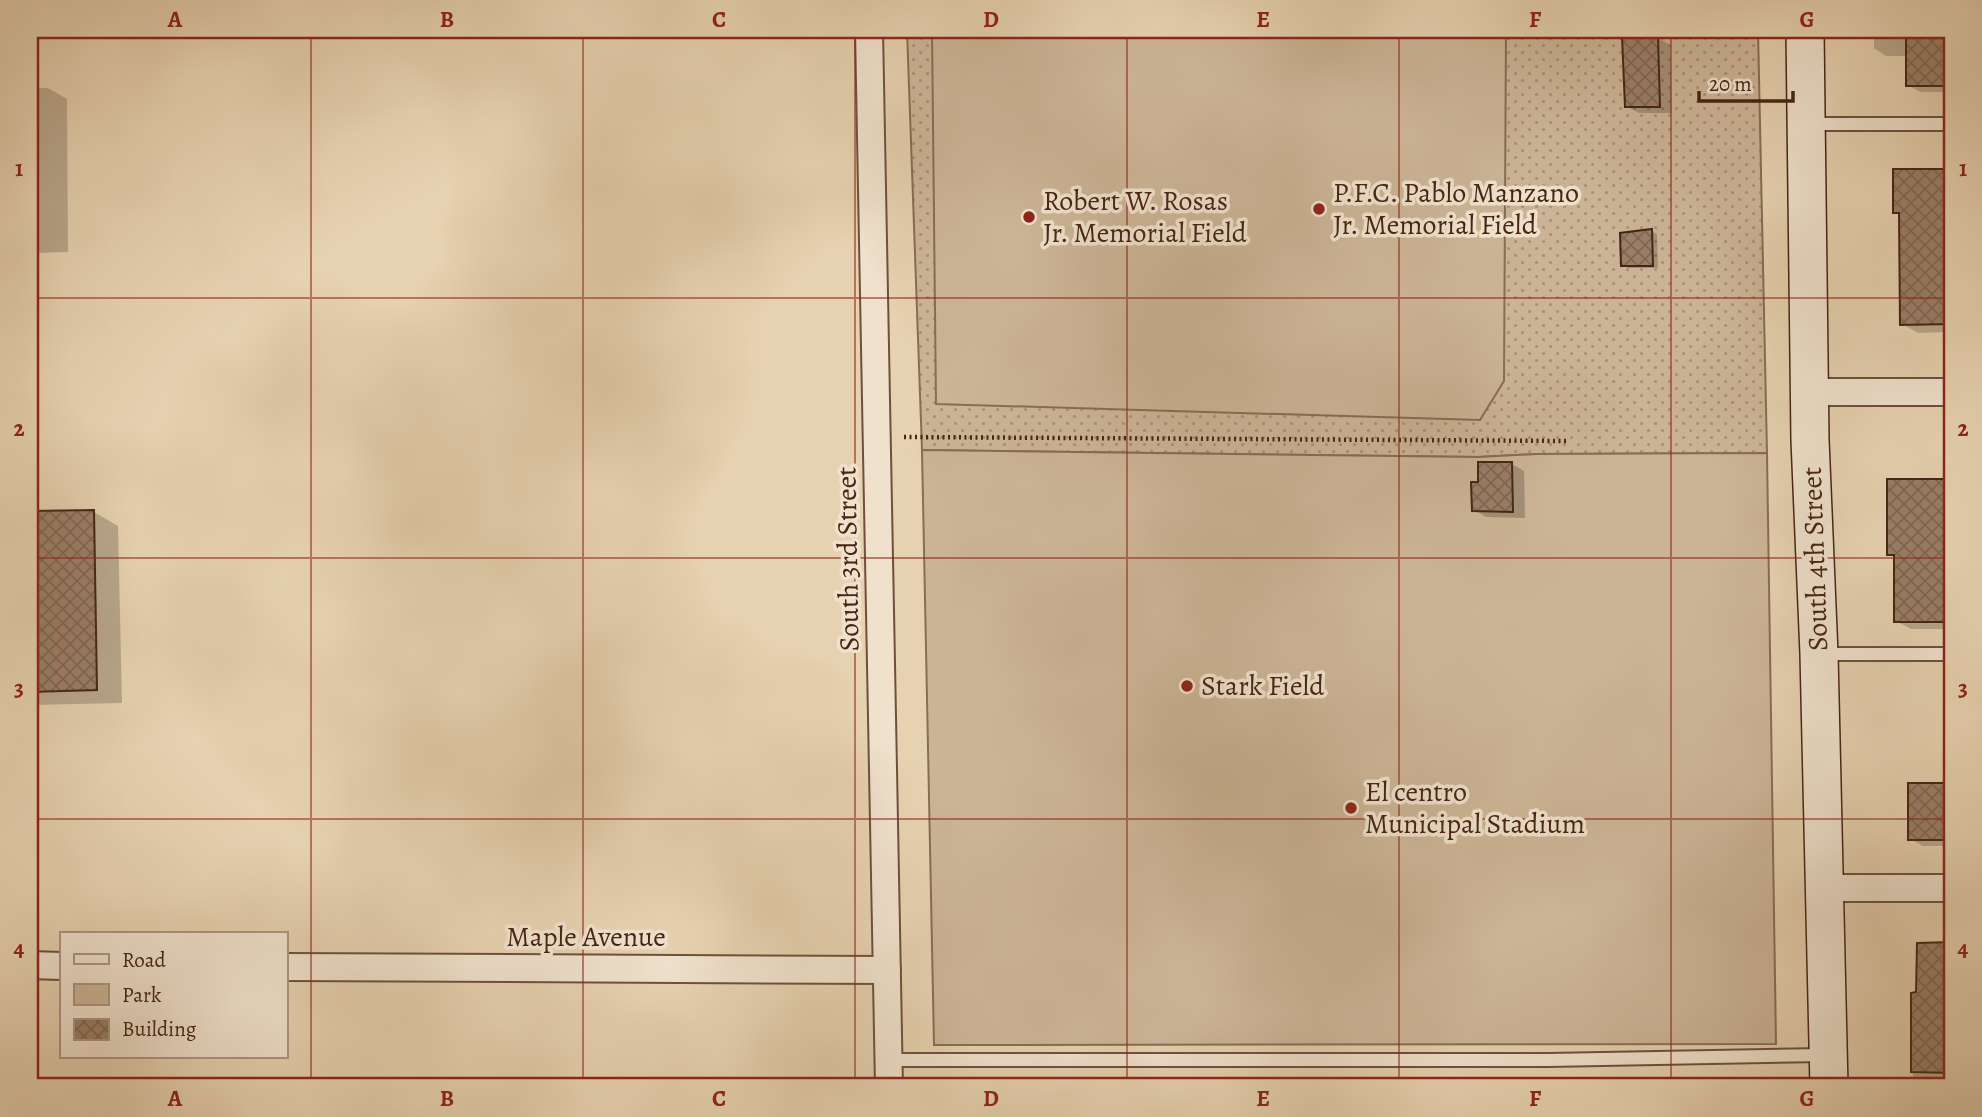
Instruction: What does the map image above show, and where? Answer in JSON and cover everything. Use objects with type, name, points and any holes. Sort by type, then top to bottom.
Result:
[{"type":"main road","name":"South 4th Street","points":[[1805,30],[1810,392],[1829,1071]]},
{"type":"street","name":"South 3rd Street","points":[[869,30],[889,1087]]},
{"type":"street","points":[[1810,392],[1952,392]]},
{"type":"street","points":[[1824,888],[1952,888]]},
{"type":"street","points":[[30,965],[60,965]]},
{"type":"street","name":"Maple Avenue","points":[[287,967],[887,970]]},
{"type":"lane","points":[[1806,124],[1952,124]]},
{"type":"lane","points":[[1819,654],[1952,654]]},
{"type":"lane","points":[[889,1060],[1548,1060],[1829,1071]]},
{"type":"path","points":[[877,437],[1568,441]]},
{"type":"green space","points":[[907,30],[1758,30],[1767,453],[1537,454],[1478,457],[922,450]]},
{"type":"green space","name":"P.F.C. Pablo Manzano Jr. Memorial Field","points":[[932,30],[1506,30],[1504,381],[1480,420],[936,404]]},
{"type":"green space","name":"El centro Municipal Stadium","points":[[922,450],[1478,457],[1537,454],[1767,453],[1776,1044],[934,1045]]},
{"type":"building","points":[[1906,35],[1944,35],[1944,86],[1906,86]]},
{"type":"building","points":[[1622,36],[1658,36],[1660,107],[1625,107]]},
{"type":"building","points":[[1893,169],[1952,169],[1952,324],[1900,325],[1899,213],[1893,213]]},
{"type":"building","points":[[1652,229],[1653,266],[1621,266],[1620,233]]},
{"type":"building","points":[[1478,462],[1512,462],[1513,512],[1472,511],[1471,482],[1478,482]]},
{"type":"building","points":[[1887,479],[1947,479],[1947,581],[1951,581],[1951,622],[1894,622],[1894,555],[1887,555]]},
{"type":"building","points":[[94,510],[97,690],[30,692],[30,511]]},
{"type":"building","points":[[1908,783],[1952,783],[1952,840],[1908,840]]},
{"type":"building","points":[[1952,942],[1952,1073],[1911,1072],[1911,993],[1916,992],[1917,943]]},
{"type":"place","name":"P.F.C. Pablo Manzano Jr. Memorial Field","points":[[1319,209]]},
{"type":"place","name":"Robert W. Rosas Jr. Memorial Field","points":[[1029,217]]},
{"type":"place","name":"Stark Field","points":[[1187,686]]},
{"type":"place","name":"El centro Municipal Stadium","points":[[1351,808]]}]
